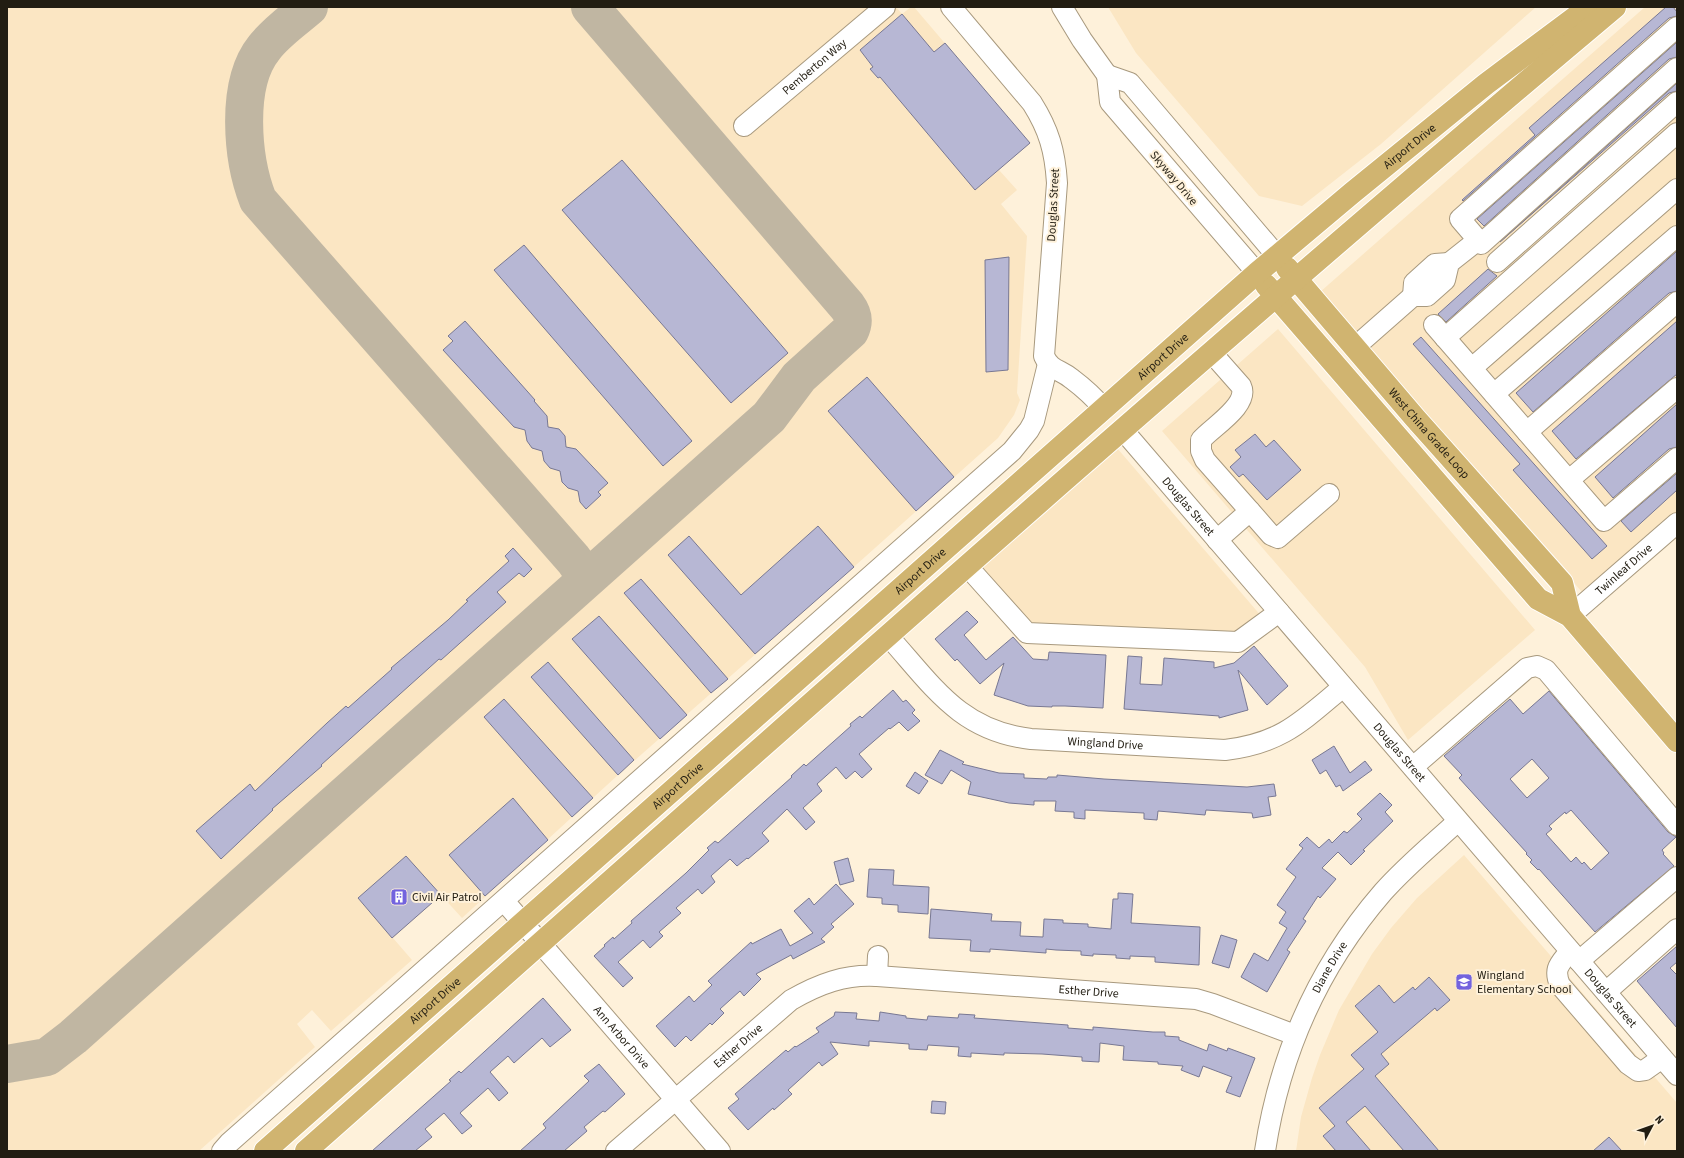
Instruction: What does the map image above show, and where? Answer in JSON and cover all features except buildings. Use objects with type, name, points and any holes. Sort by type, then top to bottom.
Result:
[{"type":"main road","name":"Airport Drive","points":[[265,1151],[1277,256],[1486,84],[1589,7]]},
{"type":"main road","name":"Airport Drive","points":[[306,1151],[1122,429],[1448,148],[1615,7]]},
{"type":"main road","name":"West China Grade Loop","points":[[1277,256],[1415,418],[1562,583],[1570,616]]},
{"type":"main road","name":"West China Grade Loop","points":[[1257,274],[1538,599],[1570,616],[1677,741]]},
{"type":"main road","points":[[888,636],[886,626],[889,617],[951,562],[991,509]]},
{"type":"street","name":"Douglas Street","points":[[951,7],[1032,103],[1043,120],[1050,139],[1055,161],[1057,183],[1043,348],[1044,356],[1048,364]]},
{"type":"street","name":"Skyway Drive","points":[[1062,7],[1082,40],[1107,75],[1110,102],[1257,274]]},
{"type":"street","name":"Pemberton Way","points":[[744,126],[881,10]]},
{"type":"street","points":[[1512,279],[1460,219],[1677,27]]},
{"type":"street","points":[[1355,347],[1413,296],[1414,283],[1435,264],[1450,263],[1479,242],[1677,68]]},
{"type":"street","points":[[1107,75],[1130,83],[1277,256]]},
{"type":"street","points":[[1497,262],[1677,102]]},
{"type":"street","points":[[1677,133],[1512,279],[1440,332],[1604,521],[1677,458]]},
{"type":"street","points":[[1472,368],[1677,189]]},
{"type":"street","points":[[1494,394],[1677,236]]},
{"type":"street","points":[[1527,432],[1677,302]]},
{"type":"street","points":[[1211,352],[1240,386],[1243,391],[1243,396],[1238,406],[1201,440],[1201,452],[1206,460],[1271,535],[1278,538],[1329,494]]},
{"type":"street","points":[[222,1151],[229,1143],[1012,451],[1029,430],[1034,421],[1048,364],[1070,377],[1090,392],[1104,409]]},
{"type":"street","points":[[1569,480],[1677,388]]},
{"type":"street","name":"Douglas Street","points":[[1122,429],[1677,1075]]},
{"type":"street","points":[[1217,540],[1250,511]]},
{"type":"street","name":"Twinleaf Drive","points":[[1570,616],[1677,523]]},
{"type":"street","points":[[967,566],[1027,633],[1238,642],[1279,612]]},
{"type":"street","points":[[850,593],[870,616]]},
{"type":"street","name":"Wingland Drive","points":[[888,636],[948,703],[964,716],[997,733],[1017,738],[1225,750],[1248,747],[1286,733],[1343,687]]},
{"type":"street","points":[[1413,768],[1527,668],[1537,666],[1546,670],[1677,825]]},
{"type":"street","name":"Diane Drive","points":[[1265,1151],[1278,1086],[1295,1035],[1312,996],[1326,972],[1357,924],[1384,891],[1413,860],[1458,821]]},
{"type":"street","points":[[1662,1058],[1645,1070],[1638,1071],[1628,1064],[1560,985],[1556,972],[1559,965],[1574,956],[1677,877]]},
{"type":"street","name":"Ann Arbor Drive","points":[[504,901],[720,1151]]},
{"type":"street","points":[[1606,992],[1677,929]]},
{"type":"street","name":"Esther Drive","points":[[616,1151],[792,1000],[811,988],[829,981],[849,977],[878,966],[1196,999],[1295,1035]]},
{"type":"shaded area","points":[[7,7],[896,7],[902,14],[911,7],[914,7],[1030,143],[999,170],[1017,190],[1001,204],[1027,236],[1017,393],[1020,400],[1014,415],[998,438],[618,775],[462,918],[441,895],[393,938],[412,960],[331,1031],[312,1010],[297,1024],[315,1047],[199,1151],[7,1151]]},
{"type":"shaded area","points":[[1108,7],[1536,7],[1381,144],[1302,206],[1259,196],[1136,53]]},
{"type":"shaded area","points":[[1645,7],[1677,7],[1677,511],[1582,592],[1320,292]]},
{"type":"shaded area","points":[[1278,329],[1535,630],[1408,740],[1365,667],[1162,431]]},
{"type":"shaded area","points":[[1117,448],[1262,617],[1234,641],[1039,633],[978,571]]},
{"type":"shaded area","name":"Wingland Elementary School","points":[[1464,855],[1677,1103],[1677,1151],[1296,1151],[1301,1117],[1312,1078],[1339,1010],[1372,954],[1391,928],[1417,898]]},
{"type":"taxiway","points":[[309,7],[280,31],[264,48],[255,63],[249,81],[245,101],[245,143],[252,183],[258,200],[573,559],[581,573],[577,588]]},
{"type":"taxiway","points":[[7,1064],[47,1057],[73,1037],[769,417],[799,377],[850,331],[853,318],[847,306],[590,7]]},
{"type":"place","name":"Civil Air Patrol","points":[[399,897]]},
{"type":"place","name":"Wingland Elementary School","points":[[1464,982]]}]
